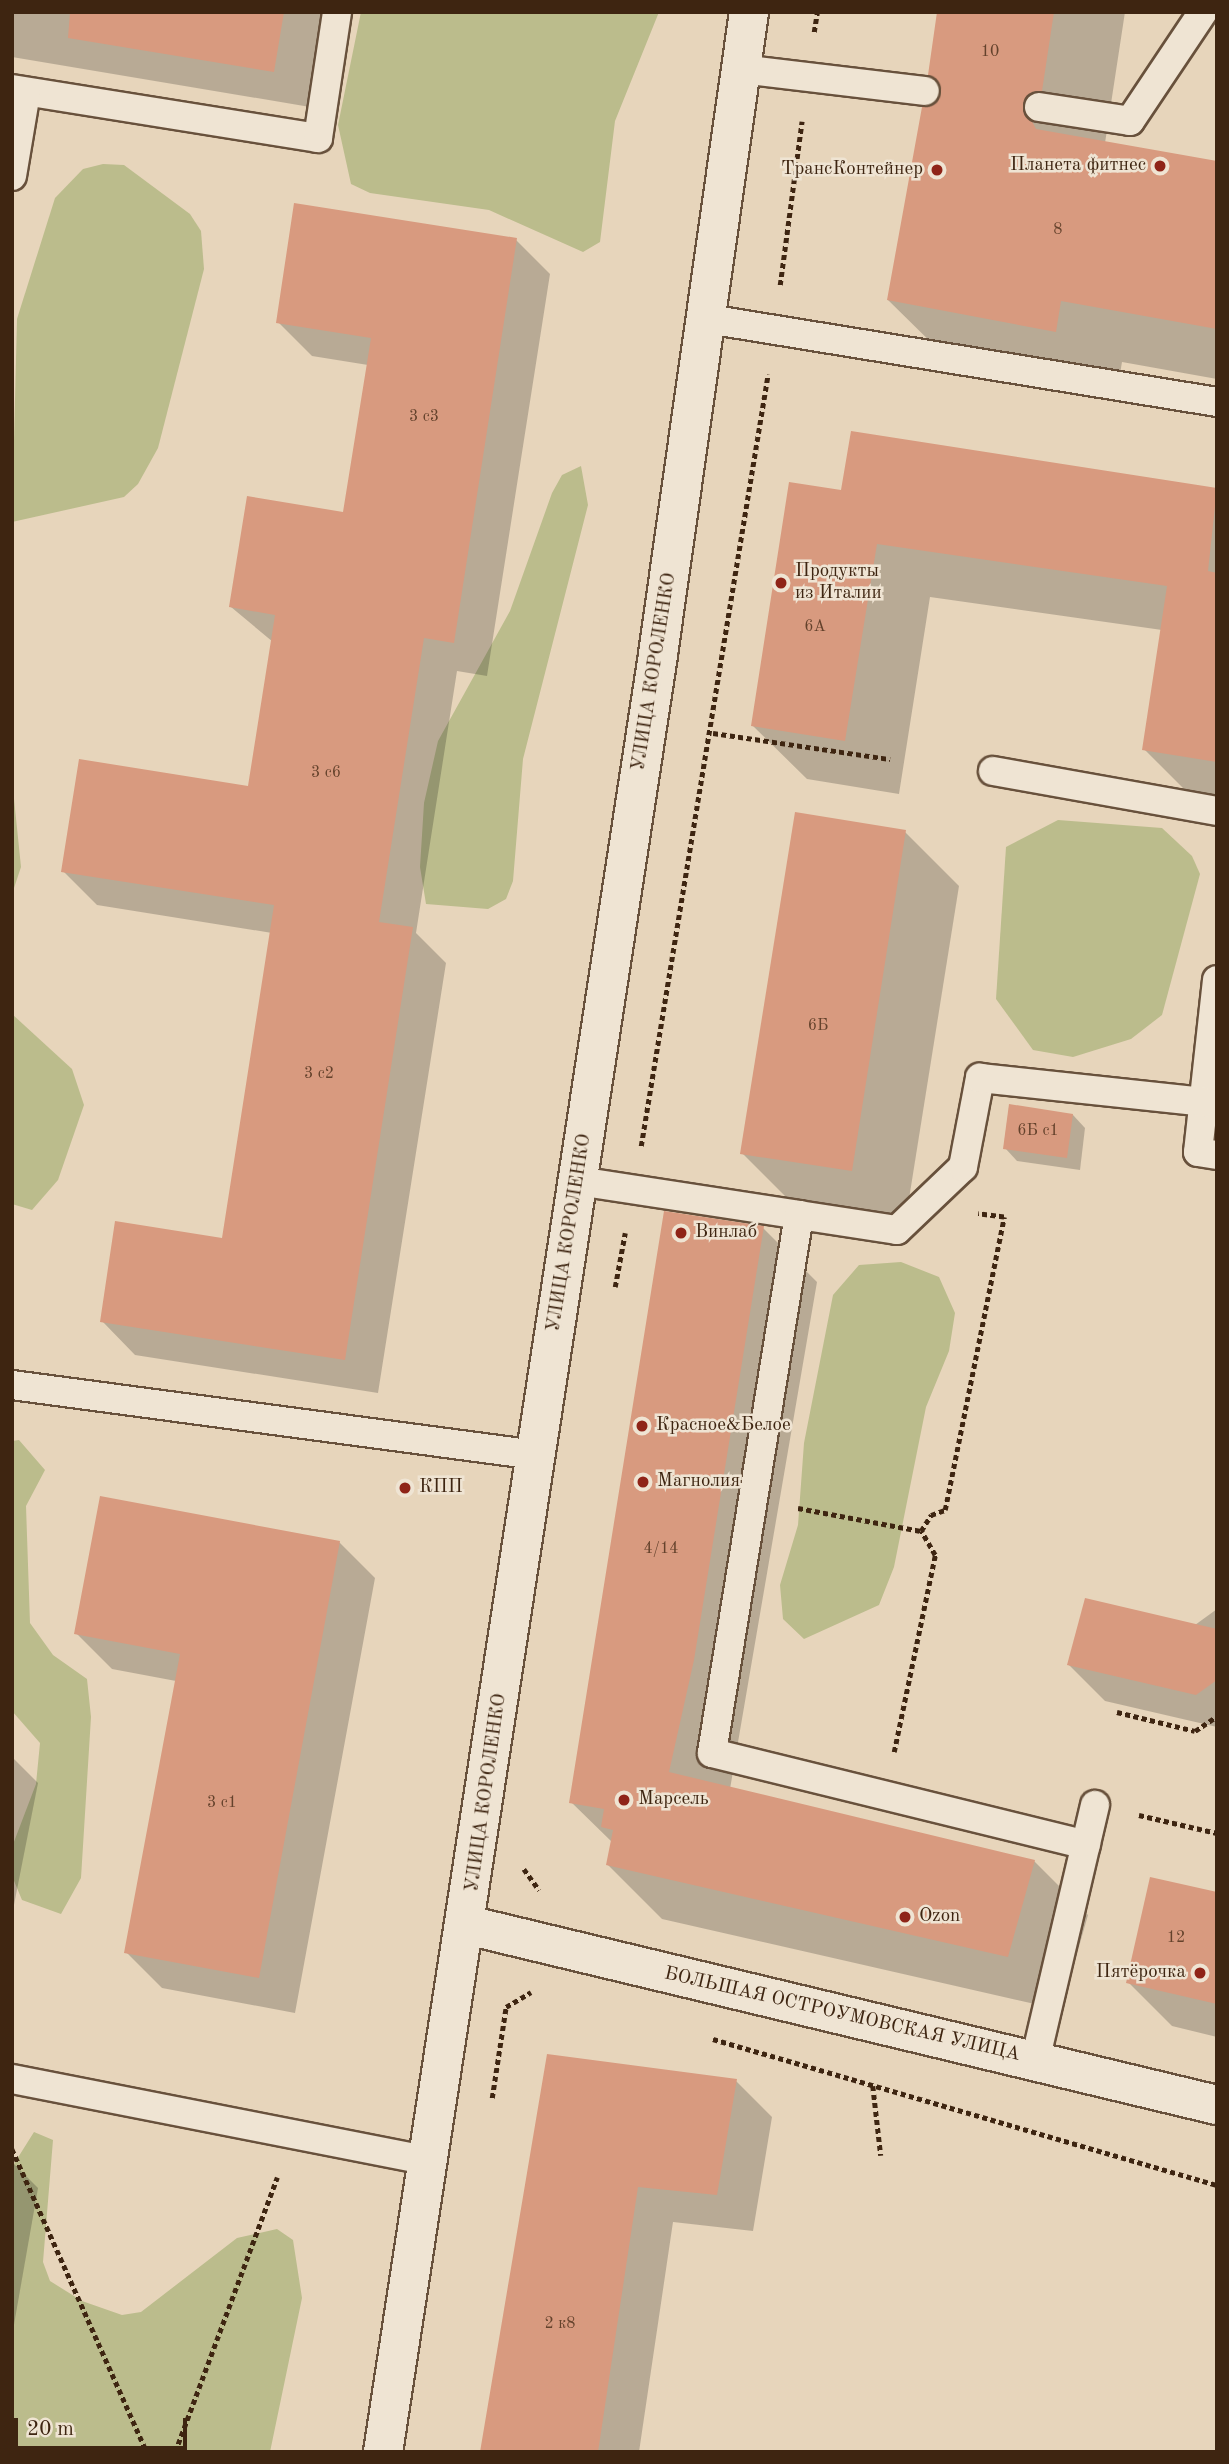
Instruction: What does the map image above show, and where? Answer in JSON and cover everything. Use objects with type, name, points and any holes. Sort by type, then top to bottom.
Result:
[{"type":"street","name":"УЛИЦА КОРОЛЕНКО","points":[[383,2452],[467,1926],[708,319],[749,12]]},
{"type":"street","name":"БОЛЬШАЯ ОСТРОУМОВСКАЯ УЛИЦА","points":[[467,1926],[1217,2105]]},
{"type":"lane","points":[[12,176],[19,90],[318,138],[337,12]]},
{"type":"lane","points":[[1040,107],[1130,121],[1203,12]]},
{"type":"lane","points":[[741,69],[925,91]]},
{"type":"lane","points":[[708,319],[1217,402]]},
{"type":"lane","points":[[993,771],[1217,811]]},
{"type":"lane","points":[[1217,980],[1198,1152],[1217,1155]]},
{"type":"lane","points":[[578,1181],[897,1230],[963,1167],[980,1078],[1204,1102]]},
{"type":"lane","points":[[800,1215],[712,1753],[1086,1845]]},
{"type":"lane","points":[[12,1385],[536,1455]]},
{"type":"lane","points":[[1035,2061],[1095,1805]]},
{"type":"lane","points":[[12,2079],[292,2137],[429,2161]]},
{"type":"path","points":[[713,733],[890,760]]},
{"type":"path","points":[[921,1207],[1004,1217],[945,1510],[931,1515],[921,1531]]},
{"type":"path","points":[[755,1500],[921,1531],[935,1555],[885,1795]]},
{"type":"path","points":[[1117,1712],[1195,1731],[1217,1716]]},
{"type":"path","points":[[1095,1805],[1217,1833]]},
{"type":"path","points":[[491,2101],[506,2007],[539,1988]]},
{"type":"path","points":[[699,2035],[1217,2185]]},
{"type":"path","points":[[873,2086],[881,2156]]},
{"type":"path","points":[[175,2452],[292,2137]]},
{"type":"path","points":[[12,2149],[147,2452]]},
{"type":"green space","points":[[361,12],[659,12],[615,121],[600,242],[583,252],[489,210],[370,193],[351,184],[338,125]]},
{"type":"green space","points":[[103,164],[124,165],[190,214],[201,231],[204,269],[158,448],[138,484],[124,497],[12,522],[17,319],[55,198],[83,169]]},
{"type":"green space","points":[[581,466],[588,505],[523,759],[513,881],[506,899],[488,909],[426,904],[420,867],[424,803],[438,741],[510,611],[552,493],[562,475]]},
{"type":"green space","points":[[12,790],[21,867],[12,894]]},
{"type":"green space","points":[[1058,820],[1162,828],[1192,856],[1200,874],[1162,1015],[1131,1039],[1073,1057],[1033,1050],[996,999],[1006,847]]},
{"type":"green space","points":[[12,1014],[72,1069],[84,1105],[58,1180],[32,1210],[12,1204]]},
{"type":"green space","points":[[901,1262],[939,1277],[955,1313],[949,1351],[926,1407],[894,1567],[879,1605],[804,1639],[783,1619],[780,1585],[798,1525],[804,1443],[833,1295],[859,1265]]},
{"type":"green space","points":[[19,1440],[45,1470],[26,1506],[30,1623],[53,1655],[87,1679],[91,1717],[81,1878],[61,1914],[22,1900],[12,1876],[12,1847],[36,1784],[40,1743],[12,1711],[12,1441]]},
{"type":"green space","points":[[34,2132],[53,2140],[43,2262],[50,2281],[82,2301],[122,2315],[141,2312],[237,2238],[277,2229],[293,2240],[302,2298],[270,2452],[12,2452],[12,2167]]},
{"type":"building","points":[[70,12],[284,12],[274,72],[68,38]]},
{"type":"building","points":[[937,12],[1054,12],[1042,91],[1023,104],[1036,129],[1217,161],[1217,329],[1061,301],[1056,332],[887,300],[922,107],[941,94],[928,75]]},
{"type":"building","points":[[294,203],[517,238],[454,643],[424,638],[379,922],[413,927],[345,1360],[100,1322],[115,1221],[222,1238],[274,905],[61,872],[79,759],[248,786],[275,615],[229,607],[247,496],[343,512],[371,338],[276,323]]},
{"type":"building","points":[[851,431],[1217,488],[1208,571],[1217,573],[1217,762],[1142,750],[1167,586],[877,544],[845,741],[751,726],[789,482],[841,490]]},
{"type":"building","points":[[795,812],[906,830],[852,1171],[740,1154]]},
{"type":"building","points":[[1009,1104],[1073,1114],[1067,1158],[1003,1149]]},
{"type":"building","points":[[664,1211],[764,1226],[694,1660],[669,1772],[1035,1860],[1008,1957],[606,1865],[613,1830],[601,1827],[604,1809],[569,1803]]},
{"type":"building","points":[[100,1496],[340,1541],[259,1978],[124,1953],[180,1654],[74,1634]]},
{"type":"building","points":[[1085,1598],[1217,1629],[1217,1680],[1196,1695],[1067,1665]]},
{"type":"building","points":[[1150,1877],[1217,1892],[1217,2004],[1126,1983]]},
{"type":"building","points":[[547,2054],[737,2079],[717,2195],[638,2187],[598,2452],[480,2452]]},
{"type":"place","name":"Планета фитнес","points":[[1160,166]]},
{"type":"place","name":"ТрансКонтейнер","points":[[937,170]]},
{"type":"place","name":"Продукты из Италии","points":[[781,583]]},
{"type":"place","name":"Винлаб","points":[[681,1233]]},
{"type":"place","name":"Красное&Белое","points":[[642,1426]]},
{"type":"place","name":"Магнолия","points":[[643,1482]]},
{"type":"place","name":"КПП","points":[[405,1488]]},
{"type":"place","name":"Марсель","points":[[624,1800]]},
{"type":"place","name":"Ozon","points":[[905,1917]]},
{"type":"place","name":"Пятёрочка","points":[[1200,1973]]}]
